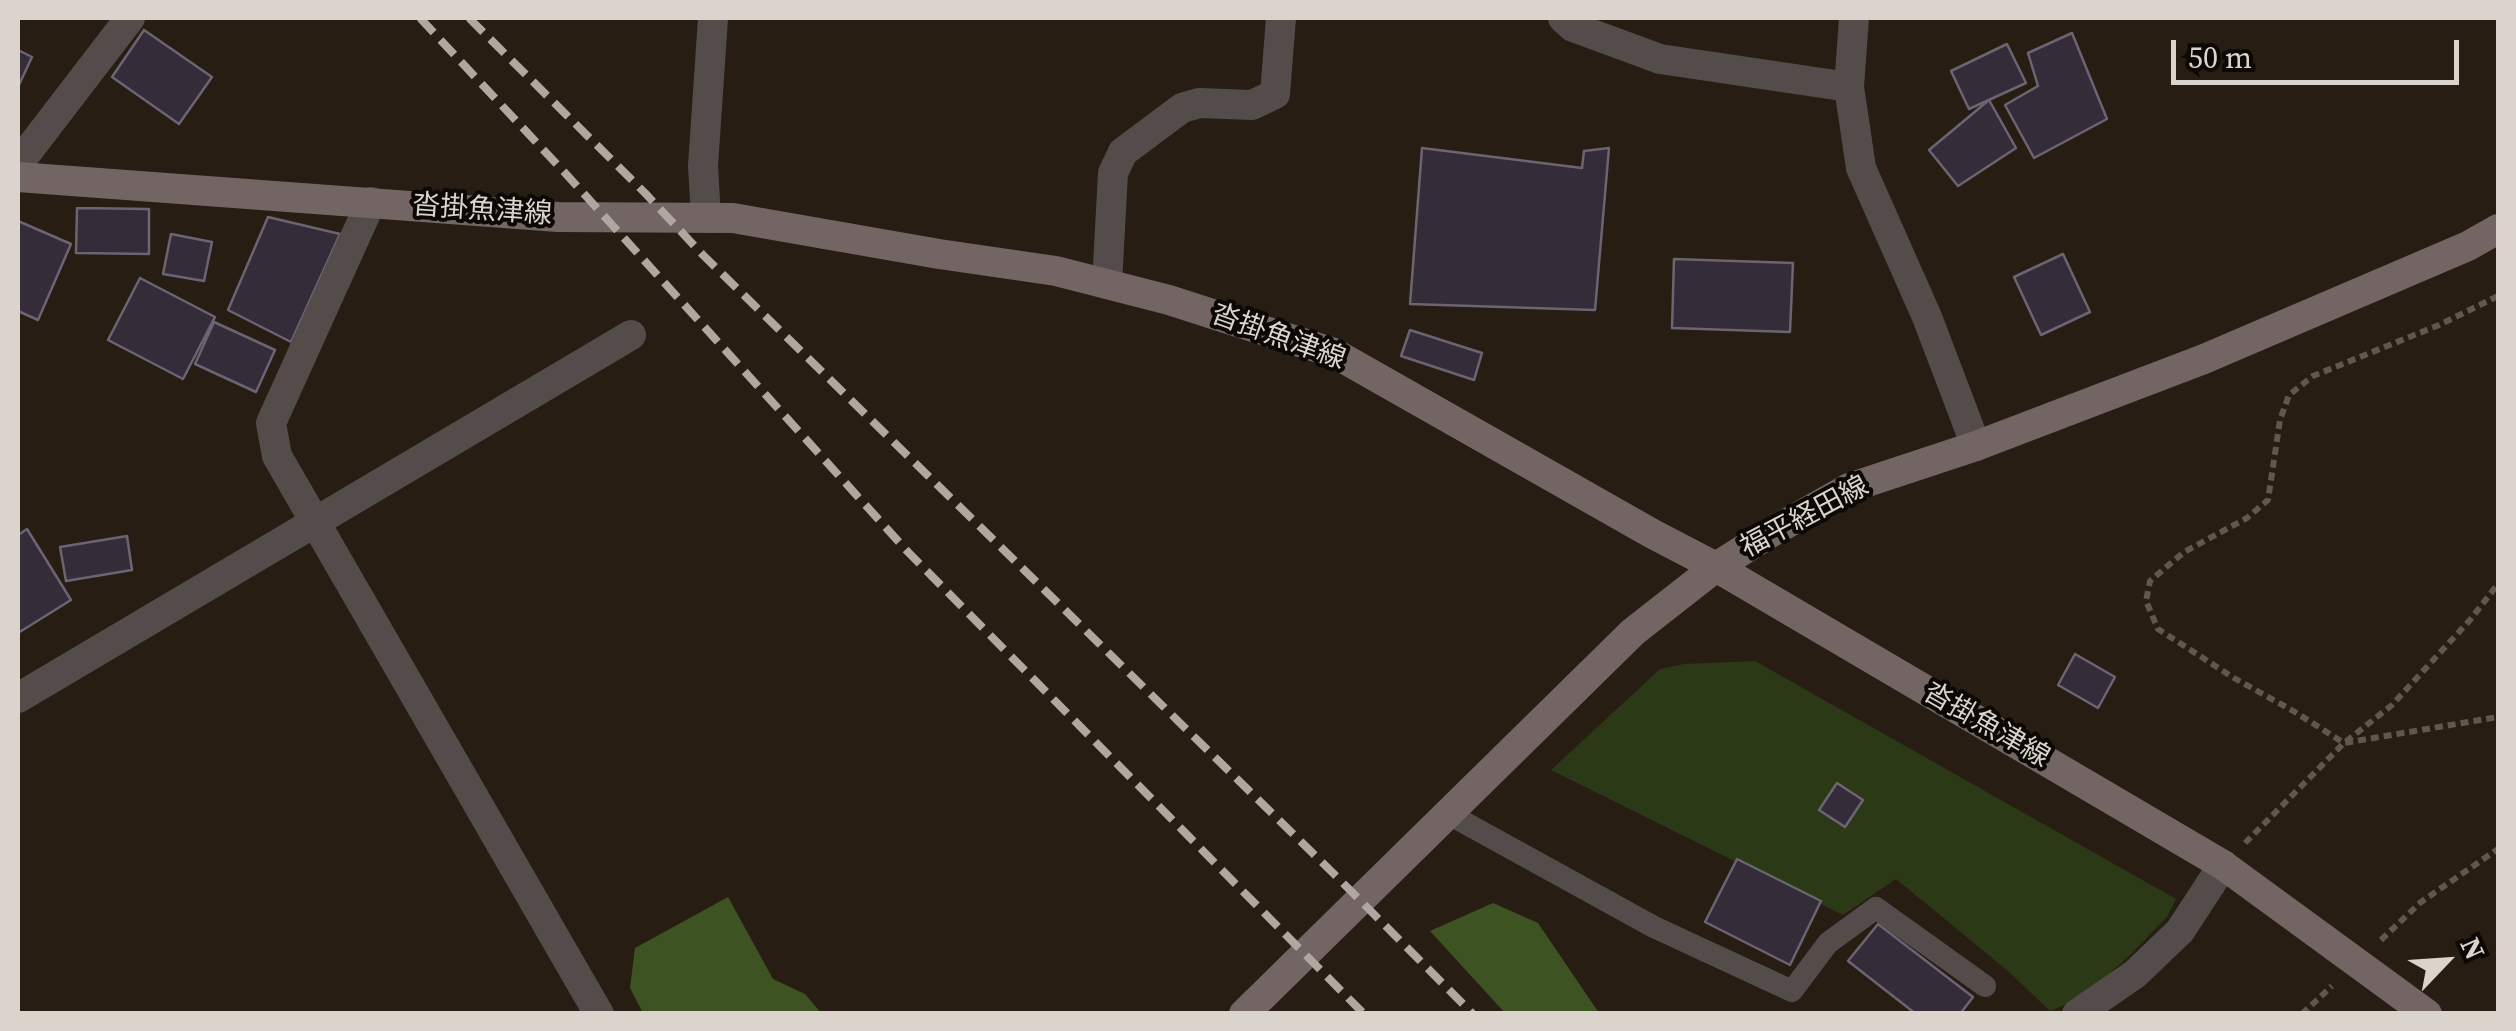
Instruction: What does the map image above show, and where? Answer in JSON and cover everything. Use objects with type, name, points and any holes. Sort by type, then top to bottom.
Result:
[{"type":"main road","name":"沓掛魚津線","points":[[18,177],[558,218],[733,218],[1056,272],[1169,300],[1334,353],[1716,567],[2223,866],[2427,1014]]},
{"type":"main road","name":"福平経田線","points":[[1244,1014],[1633,632],[1716,567],[1770,532],[1849,488],[1976,446],[2204,359],[2468,246],[2498,229]]},
{"type":"street","points":[[18,164],[130,18]]},
{"type":"street","points":[[706,218],[702,166],[713,18]]},
{"type":"street","points":[[1107,284],[1113,173],[1123,152],[1182,108],[1199,103],[1252,105],[1274,94],[1281,18]]},
{"type":"street","points":[[1563,18],[1574,28],[1660,59],[1849,87]]},
{"type":"street","points":[[1854,18],[1849,87],[1861,168],[1927,317],[1976,446]]},
{"type":"street","points":[[371,202],[271,423],[276,456],[599,1014]]},
{"type":"street","points":[[18,698],[631,335]]},
{"type":"street","points":[[2077,1014],[2135,974],[2180,932],[2223,866]]},
{"type":"lane","points":[[1447,813],[1654,927],[1792,991],[1828,942],[1876,908],[1985,986]]},
{"type":"path","points":[[2498,296],[2314,376],[2289,395],[2280,420],[2268,500],[2248,518],[2184,552],[2150,581],[2146,601],[2158,629],[2344,743],[2498,717]]},
{"type":"path","points":[[2223,866],[2344,743],[2392,705],[2498,584]]},
{"type":"path","points":[[2368,952],[2421,902],[2498,850]]},
{"type":"path","points":[[2302,1014],[2342,976]]},
{"type":"green space","points":[[1755,661],[2176,899],[2167,917],[2085,996],[2050,1011],[2008,971],[1896,879],[1843,915],[1551,770],[1660,669]]},
{"type":"green space","points":[[728,897],[773,979],[805,994],[821,1013],[643,1013],[630,988],[635,948]]},
{"type":"green space","points":[[1493,903],[1538,923],[1599,1013],[1505,1013],[1430,931]]},
{"type":"building","points":[[144,30],[212,77],[179,124],[112,77]]},
{"type":"building","points":[[2072,33],[2107,119],[2034,158],[2005,105],[2038,86],[2028,53]]},
{"type":"building","points":[[2007,44],[2026,83],[1969,109],[1951,71]]},
{"type":"building","points":[[18,50],[32,57],[18,87]]},
{"type":"building","points":[[1989,100],[2016,148],[1958,186],[1929,150]]},
{"type":"building","points":[[1422,148],[1582,168],[1584,151],[1609,148],[1595,310],[1410,304]]},
{"type":"building","points":[[77,208],[149,209],[149,254],[76,253]]},
{"type":"building","points":[[268,217],[340,234],[291,342],[228,310]]},
{"type":"building","points":[[18,221],[71,244],[38,320],[18,311]]},
{"type":"building","points":[[171,234],[212,242],[204,281],[163,274]]},
{"type":"building","points":[[2063,254],[2090,312],[2041,335],[2014,277]]},
{"type":"building","points":[[1674,259],[1793,263],[1790,332],[1672,328]]},
{"type":"building","points":[[140,278],[215,317],[183,379],[108,340]]},
{"type":"building","points":[[214,322],[275,350],[256,392],[195,364]]},
{"type":"building","points":[[1410,330],[1482,353],[1474,380],[1401,356]]},
{"type":"building","points":[[27,529],[71,600],[18,633],[18,535]]},
{"type":"building","points":[[127,536],[132,570],[66,581],[60,547]]},
{"type":"building","points":[[2075,654],[2115,677],[2098,708],[2058,685]]},
{"type":"building","points":[[1837,783],[1863,800],[1845,827],[1819,810]]},
{"type":"building","points":[[1737,859],[1821,901],[1790,965],[1705,922]]},
{"type":"building","points":[[1878,924],[1973,997],[1960,1014],[1916,1014],[1848,961]]},
{"type":"railway","points":[[420,18],[908,552],[1364,1014]]},
{"type":"railway","points":[[469,18],[703,255],[1473,1014]]}]
